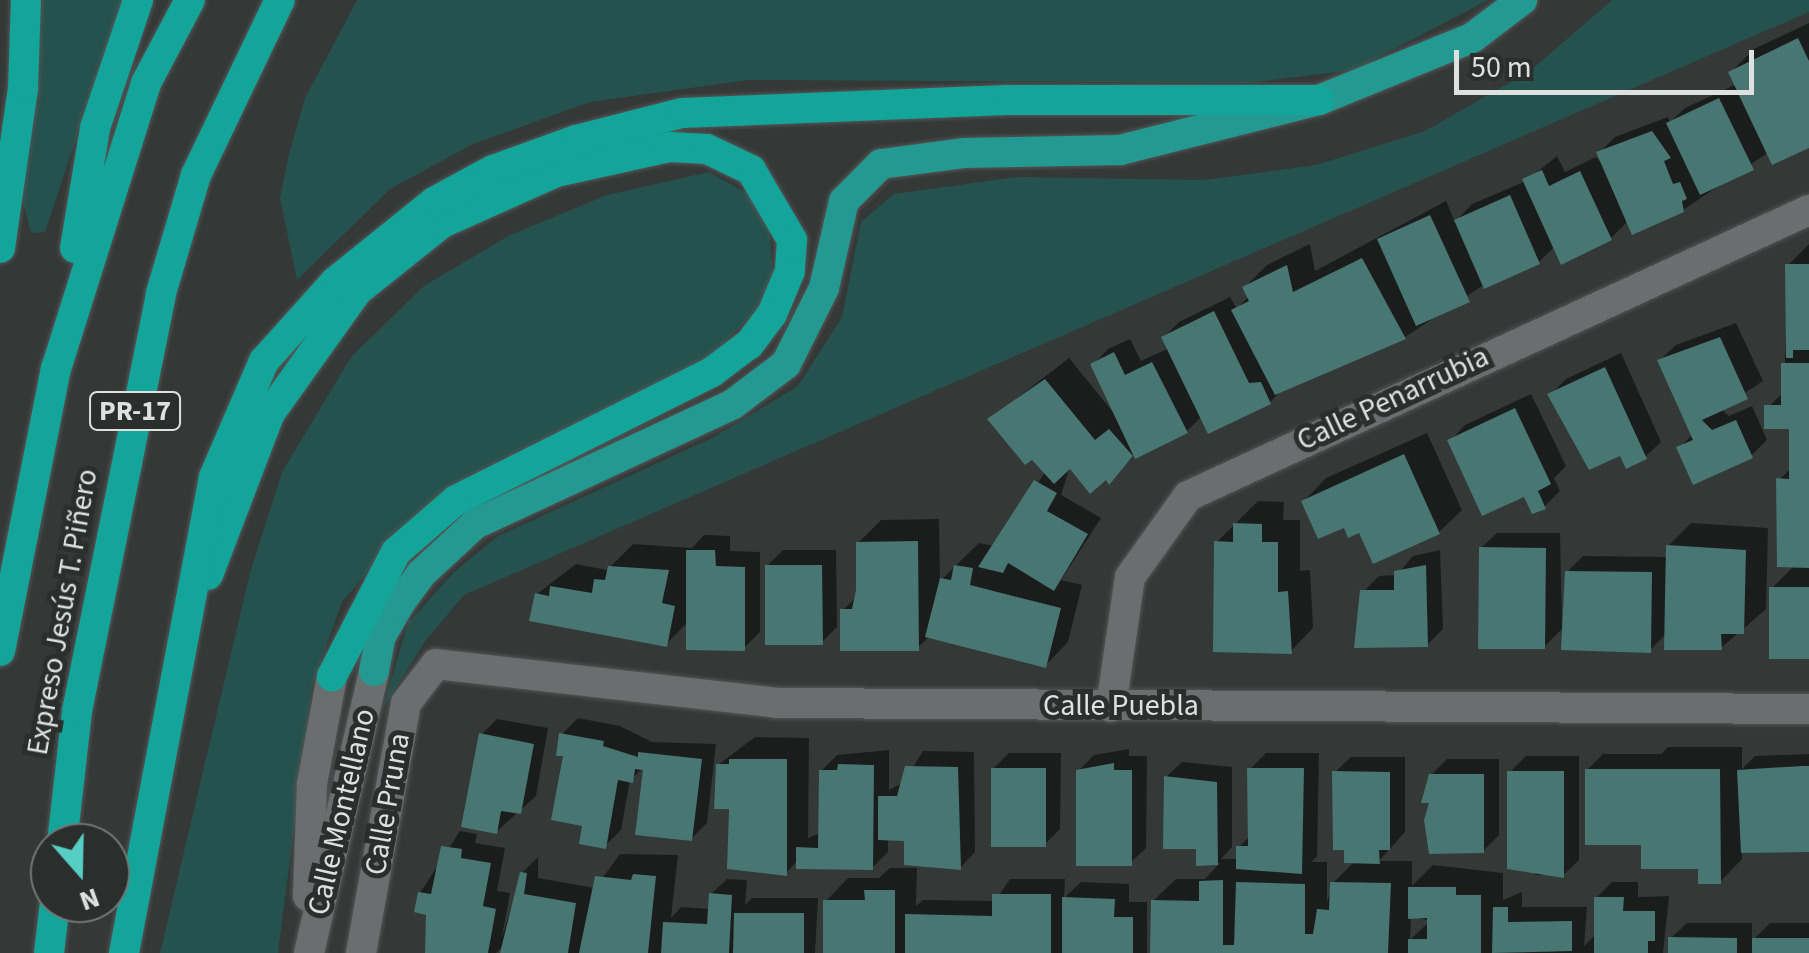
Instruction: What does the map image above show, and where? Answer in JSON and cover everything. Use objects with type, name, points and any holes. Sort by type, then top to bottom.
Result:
[{"type":"highway","points":[[0,248],[23,88],[26,0]]},
{"type":"highway","points":[[56,369],[95,128],[138,0]]},
{"type":"highway","name":"Expreso Jesús T. Piñero","points":[[0,652],[56,369],[146,82],[190,0]]},
{"type":"highway","name":"Expreso Jesús T. Piñero","points":[[64,823],[78,711],[161,293],[196,175],[280,0]]},
{"type":"highway","points":[[374,671],[381,636],[400,603],[421,574],[475,524],[733,404],[786,364],[824,288],[844,202],[882,164],[963,152],[1120,150],[1320,100],[1472,38],[1522,0]]},
{"type":"highway","points":[[124,953],[173,666],[214,477],[264,361],[335,282],[434,202],[493,170],[682,113],[1007,100],[1320,100]]},
{"type":"highway","points":[[173,666],[270,413],[358,291],[442,223],[556,172],[670,147],[708,149],[751,170],[792,240],[790,271],[750,344],[712,372],[456,500],[396,552],[332,676]]},
{"type":"highway","points":[[48,953],[52,923]]},
{"type":"street","name":"Calle Penarrubia","points":[[1111,707],[1130,578],[1188,496],[1809,210]]},
{"type":"street","name":"Calle Puebla","points":[[436,664],[776,703],[1809,709]]},
{"type":"street","name":"Calle Pruna","points":[[362,953],[406,702],[436,664]]},
{"type":"street","name":"Calle Montellano","points":[[307,953],[374,671]]},
{"type":"street","name":"Calle Montellano","points":[[307,953],[312,784],[332,676]]},
{"type":"shaded area","points":[[42,0],[122,0],[45,232],[31,233],[23,202]]},
{"type":"shaded area","points":[[357,0],[1488,0],[1354,70],[1248,83],[748,80],[590,102],[473,144],[390,189],[297,280],[280,198],[289,154],[305,98]]},
{"type":"shaded area","points":[[1612,0],[1809,0],[1809,12],[464,595],[426,640],[383,708],[408,623],[454,572],[498,536],[712,438],[798,386],[842,317],[861,222],[894,194],[1017,177],[1204,180],[1316,165],[1425,131],[1530,71]]},
{"type":"shaded area","points":[[709,172],[746,193],[769,224],[773,274],[755,312],[713,354],[463,483],[396,539],[342,602],[312,686],[278,953],[160,953],[250,573],[282,472],[351,357],[424,286],[510,235],[607,195]]},
{"type":"building","points":[[1798,38],[1809,61],[1809,148],[1772,165],[1728,72]]},
{"type":"building","points":[[1719,98],[1754,170],[1700,195],[1666,123]]},
{"type":"building","points":[[1652,131],[1671,158],[1664,161],[1673,184],[1680,182],[1687,199],[1682,201],[1684,212],[1632,235],[1596,152]]},
{"type":"building","points":[[1542,170],[1549,186],[1580,171],[1612,240],[1561,265],[1522,179]]},
{"type":"building","points":[[1510,195],[1540,264],[1484,289],[1454,220]]},
{"type":"building","points":[[1430,215],[1470,302],[1416,326],[1377,239]]},
{"type":"building","points":[[1362,258],[1406,339],[1275,395],[1231,310],[1249,301],[1242,287],[1287,265],[1293,292]]},
{"type":"building","points":[[1785,264],[1809,264],[1809,350],[1793,350],[1793,358],[1786,358]]},
{"type":"building","points":[[1214,311],[1249,383],[1261,382],[1271,404],[1208,434],[1161,337]]},
{"type":"building","points":[[1720,337],[1748,399],[1702,420],[1712,430],[1736,420],[1753,458],[1693,485],[1676,447],[1693,440],[1657,360]]},
{"type":"building","points":[[1114,352],[1125,375],[1152,362],[1188,433],[1135,459],[1090,364]]},
{"type":"building","points":[[1781,363],[1809,363],[1809,568],[1777,567],[1776,478],[1789,479],[1789,429],[1764,429],[1764,405],[1781,405]]},
{"type":"building","points":[[1605,367],[1647,459],[1626,469],[1620,456],[1589,470],[1547,394]]},
{"type":"building","points":[[1045,379],[1095,440],[1109,429],[1133,456],[1109,485],[1106,480],[1090,494],[1070,469],[1054,484],[1032,460],[1025,465],[987,419]]},
{"type":"building","points":[[1515,408],[1551,484],[1538,491],[1546,509],[1532,514],[1524,497],[1482,516],[1447,440]]},
{"type":"building","points":[[1404,454],[1440,534],[1373,564],[1359,533],[1348,538],[1344,528],[1318,539],[1301,501]]},
{"type":"building","points":[[1034,480],[1057,493],[1047,511],[1088,534],[1054,591],[1008,563],[1003,573],[978,567]]},
{"type":"building","points":[[1233,523],[1262,524],[1262,542],[1278,542],[1278,592],[1288,591],[1292,654],[1213,652],[1214,541],[1233,542]]},
{"type":"building","points":[[918,541],[919,651],[840,651],[840,609],[852,609],[856,590],[856,542]]},
{"type":"building","points":[[1666,545],[1746,550],[1744,634],[1721,634],[1722,650],[1664,650]]},
{"type":"building","points":[[1479,547],[1546,548],[1545,649],[1478,649]]},
{"type":"building","points":[[686,550],[715,550],[716,566],[745,567],[745,651],[686,650]]},
{"type":"building","points":[[765,565],[822,565],[823,645],[765,645]]},
{"type":"building","points":[[954,565],[973,568],[970,585],[1061,608],[1046,668],[925,637],[940,578],[951,580]]},
{"type":"building","points":[[1426,565],[1428,647],[1354,648],[1360,590],[1394,590],[1394,571]]},
{"type":"building","points":[[608,566],[669,570],[662,603],[675,606],[667,647],[529,621],[535,593],[549,596],[550,586],[592,593],[594,579],[605,580]]},
{"type":"building","points":[[1565,571],[1652,572],[1651,653],[1561,650]]},
{"type":"building","points":[[1769,587],[1809,587],[1809,659],[1769,659]]},
{"type":"building","points":[[479,733],[534,744],[521,814],[501,811],[497,834],[461,827]]},
{"type":"building","points":[[559,733],[604,741],[603,746],[638,757],[638,752],[702,759],[692,841],[635,835],[643,770],[635,769],[633,783],[618,780],[606,849],[579,844],[582,826],[551,820],[563,756],[556,756]]},
{"type":"building","points":[[729,759],[787,759],[787,876],[727,869],[729,809],[714,809],[716,764],[729,764]]},
{"type":"building","points":[[1114,763],[1114,770],[1132,770],[1132,866],[1076,866],[1076,770]]},
{"type":"building","points":[[838,764],[874,765],[873,870],[796,869],[796,847],[818,848],[819,770],[837,770]]},
{"type":"building","points":[[905,766],[958,767],[961,870],[904,865],[904,841],[878,840],[878,796],[897,796]]},
{"type":"building","points":[[1809,766],[1809,852],[1741,853],[1737,770]]},
{"type":"building","points":[[991,768],[1046,768],[1046,847],[991,847]]},
{"type":"building","points":[[1247,768],[1304,768],[1302,874],[1236,869],[1236,846],[1248,846]]},
{"type":"building","points":[[1585,769],[1720,769],[1721,884],[1698,884],[1698,869],[1641,869],[1641,845],[1585,845]]},
{"type":"building","points":[[1332,771],[1390,772],[1390,850],[1379,850],[1380,864],[1344,863],[1344,850],[1333,850]]},
{"type":"building","points":[[1507,771],[1564,771],[1564,878],[1507,869]]},
{"type":"building","points":[[1429,774],[1484,774],[1484,853],[1429,854],[1424,820],[1429,803],[1421,803]]},
{"type":"building","points":[[1164,776],[1217,782],[1218,865],[1196,866],[1196,849],[1163,849]]},
{"type":"building","points":[[441,846],[462,849],[461,858],[491,863],[483,906],[496,909],[488,953],[425,953],[426,915],[414,912],[418,892],[431,894]]},
{"type":"building","points":[[520,872],[527,873],[524,894],[576,903],[568,953],[500,953]]},
{"type":"building","points":[[633,874],[656,876],[648,953],[579,953],[595,876],[631,880]]},
{"type":"building","points":[[1223,880],[1223,945],[1234,945],[1236,882],[1305,884],[1305,934],[1313,934],[1317,909],[1329,910],[1330,882],[1391,883],[1388,953],[1150,953],[1151,900],[1199,901],[1199,881]]},
{"type":"building","points":[[1408,887],[1456,887],[1456,895],[1481,895],[1481,953],[1408,953],[1408,939],[1427,939],[1427,918],[1408,919]]},
{"type":"building","points":[[864,890],[895,890],[895,953],[823,953],[823,900],[865,900]]},
{"type":"building","points":[[709,893],[732,895],[729,953],[661,953],[663,922],[707,924]]},
{"type":"building","points":[[992,894],[1051,894],[1051,953],[905,953],[905,914],[992,916]]},
{"type":"building","points":[[1062,897],[1115,899],[1114,917],[1133,917],[1133,953],[1062,953]]},
{"type":"building","points":[[1594,897],[1624,897],[1623,911],[1655,911],[1655,941],[1648,941],[1648,953],[1594,953]]},
{"type":"building","points":[[1493,907],[1508,907],[1508,922],[1572,921],[1572,951],[1492,953]]},
{"type":"building","points":[[734,913],[804,913],[804,953],[733,953]]},
{"type":"building","points":[[1668,937],[1737,938],[1737,953],[1668,953]]},
{"type":"building","points":[[1752,938],[1809,938],[1809,953],[1752,953]]}]
